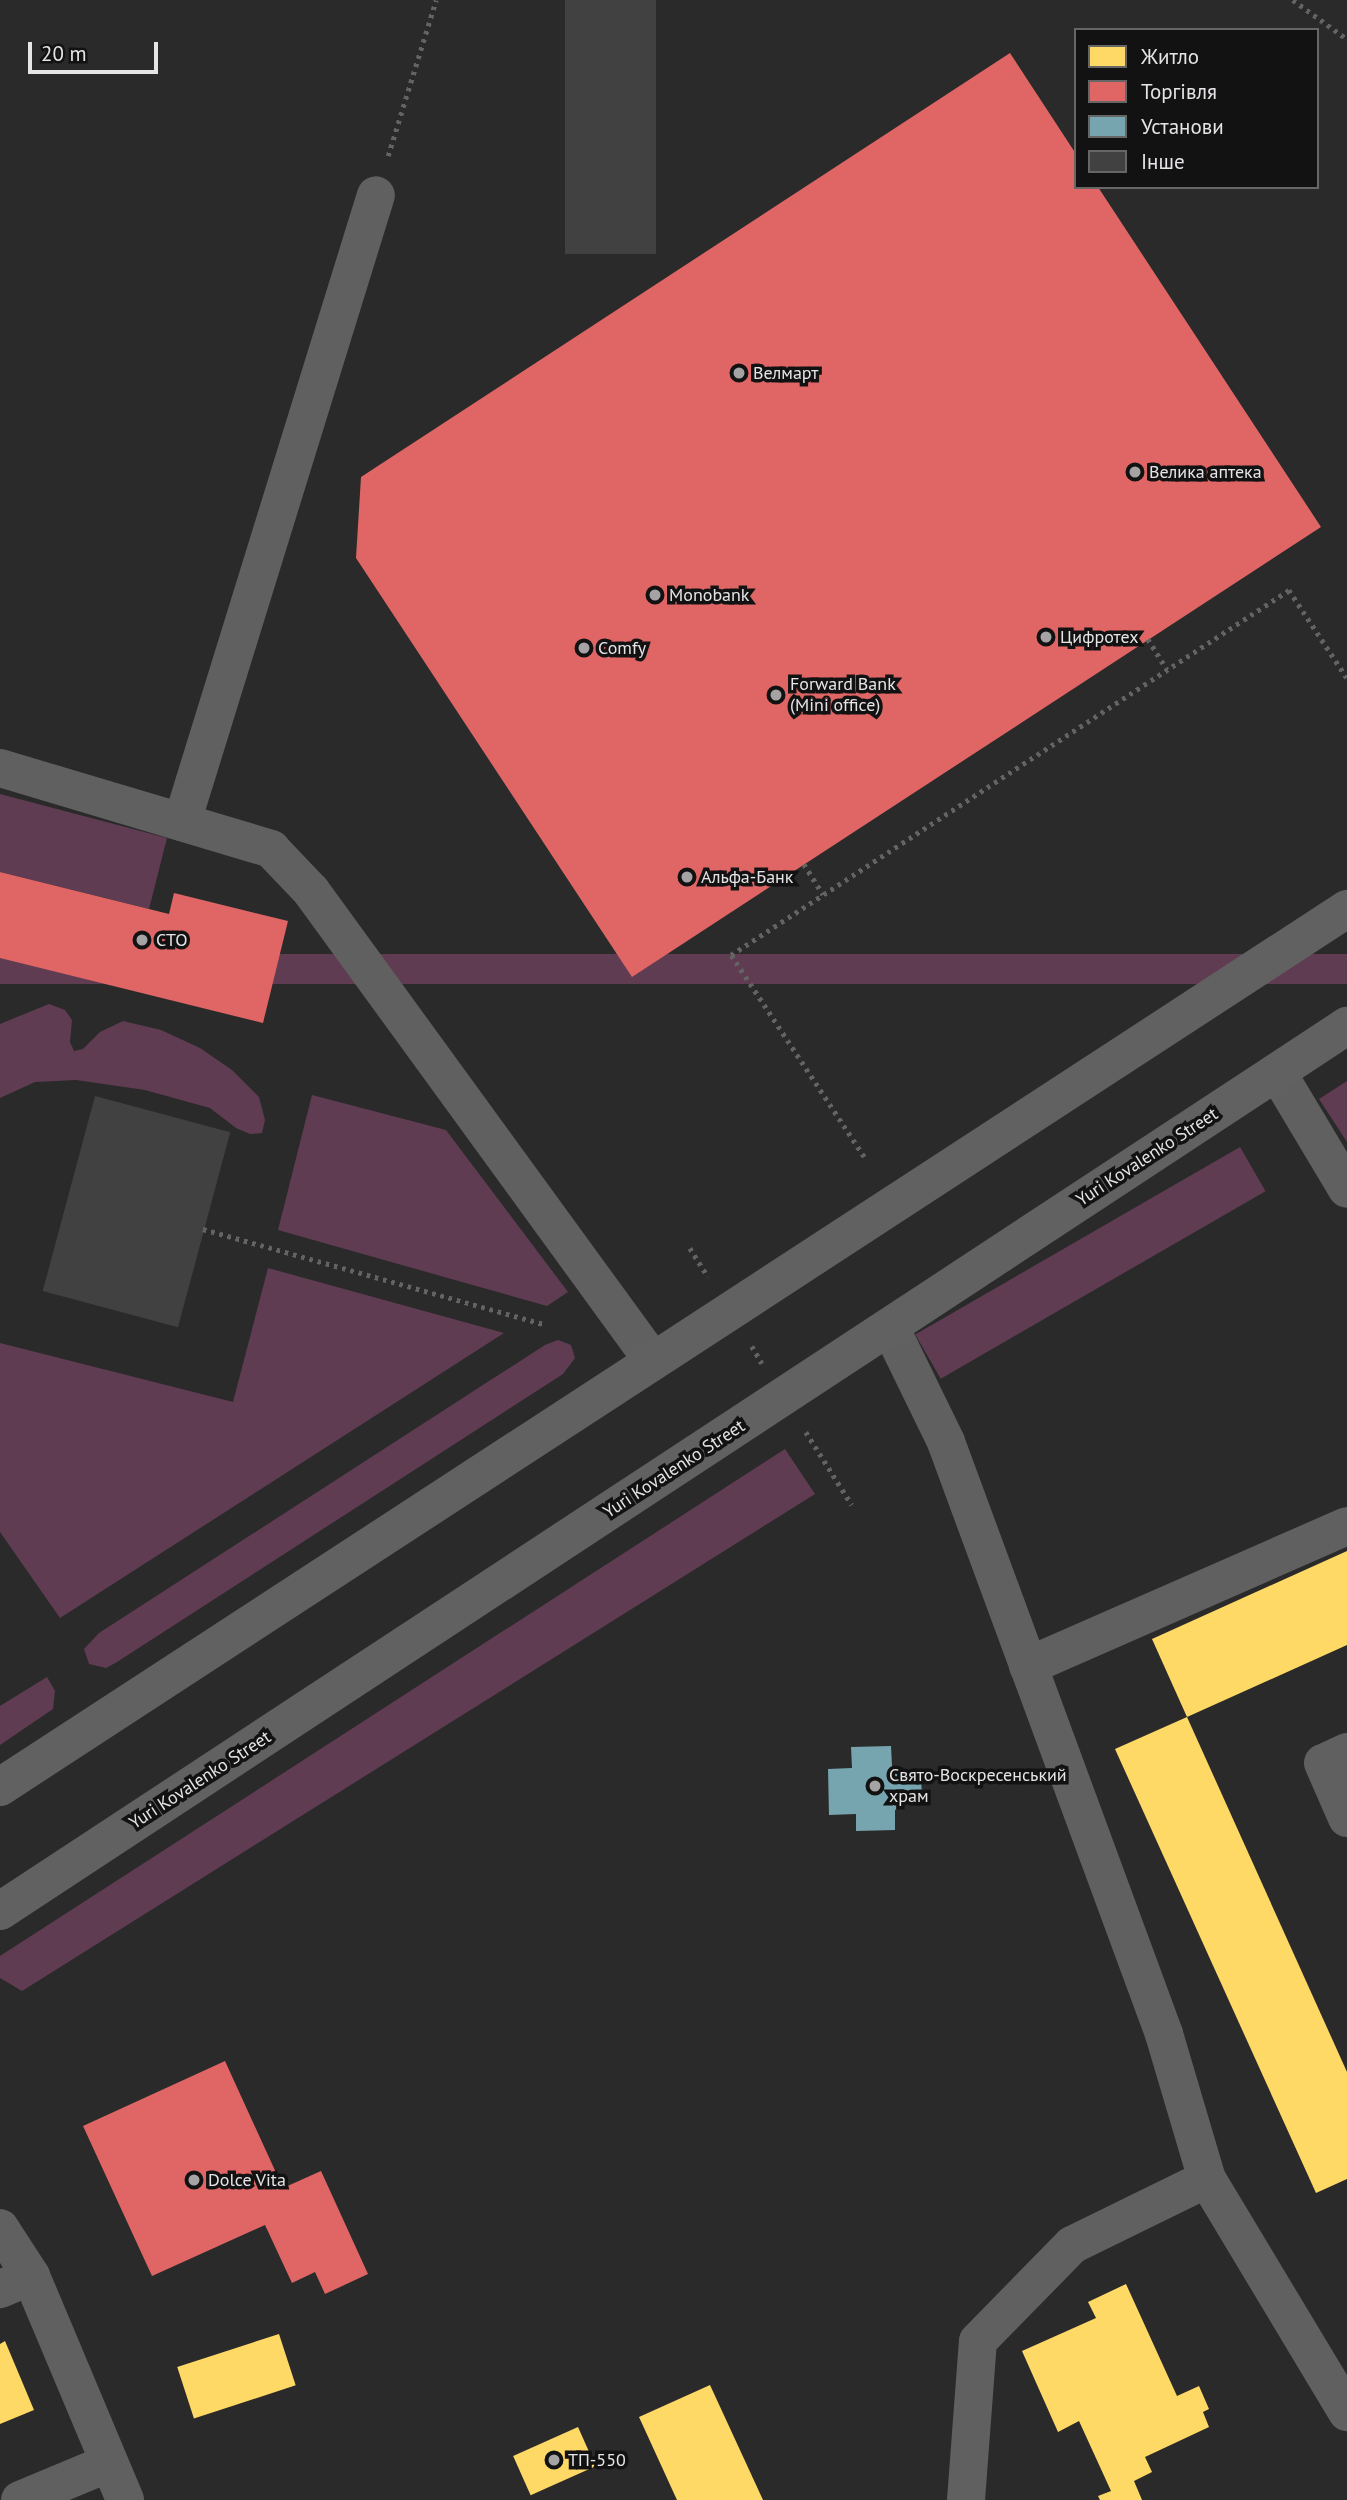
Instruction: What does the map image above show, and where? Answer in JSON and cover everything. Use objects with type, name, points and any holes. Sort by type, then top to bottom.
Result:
[{"type":"main road","points":[[0,1787],[1347,909]]},
{"type":"main road","name":"Yuri Kovalenko Street","points":[[0,1911],[1347,1026]]},
{"type":"lane","points":[[182,822],[376,195]]},
{"type":"lane","points":[[0,768],[271,849],[311,891],[653,1362]]},
{"type":"lane","points":[[1278,1072],[1347,1189]]},
{"type":"lane","points":[[890,1327],[946,1441],[1164,2034],[1208,2179],[1347,2412]]},
{"type":"lane","points":[[1028,1666],[1347,1526]]},
{"type":"lane","points":[[1347,1752],[1323,1763],[1347,1818]]},
{"type":"lane","points":[[966,2500],[978,2341],[1072,2245],[1208,2179]]},
{"type":"lane","points":[[0,2228],[15,2283],[109,2463],[125,2500]]},
{"type":"lane","points":[[20,2500],[109,2463]]},
{"type":"path","points":[[1293,0],[1347,39]]},
{"type":"path","points":[[864,1157],[731,955],[1289,590],[1347,678]]},
{"type":"path","points":[[1149,639],[1167,669]]},
{"type":"path","points":[[804,864],[823,895]]},
{"type":"path","points":[[203,1229],[546,1325]]},
{"type":"shaded area","points":[[0,794],[167,838],[149,909],[0,872]]},
{"type":"shaded area","points":[[0,954],[1347,954],[1347,984],[0,984]]},
{"type":"shaded area","points":[[49,1004],[65,1010],[72,1020],[70,1042],[74,1051],[83,1049],[100,1032],[123,1021],[161,1030],[200,1048],[232,1070],[259,1097],[265,1120],[262,1133],[250,1134],[236,1128],[210,1108],[145,1090],[76,1080],[35,1082],[0,1098],[0,1024]]},
{"type":"shaded area","points":[[1347,1081],[1347,1142],[1319,1099]]},
{"type":"shaded area","points":[[312,1095],[446,1130],[568,1292],[547,1306],[278,1230]]},
{"type":"shaded area","points":[[1240,1147],[1266,1191],[941,1379],[915,1334]]},
{"type":"shaded area","points":[[268,1268],[504,1333],[60,1618],[0,1532],[0,1343],[233,1402]]},
{"type":"shaded area","points":[[558,1340],[571,1345],[575,1358],[563,1374],[117,1662],[106,1668],[89,1664],[84,1649],[99,1633],[545,1345]]},
{"type":"shaded area","points":[[785,1449],[815,1494],[22,1991],[0,1978],[0,1956]]},
{"type":"shaded area","points":[[47,1677],[55,1691],[53,1709],[0,1745],[0,1706]]},
{"type":"building: Житло","points":[[1347,1551],[1347,1645],[1187,1717],[1152,1639]]},
{"type":"building: Житло","points":[[1187,1717],[1347,2072],[1347,2179],[1316,2193],[1115,1749]]},
{"type":"building: Житло","points":[[1126,2284],[1177,2396],[1199,2386],[1209,2409],[1203,2412],[1209,2427],[1145,2457],[1152,2472],[1134,2481],[1142,2500],[1100,2500],[1098,2496],[1111,2491],[1079,2421],[1058,2432],[1022,2351],[1096,2318],[1088,2302]]},
{"type":"building: Житло","points":[[279,2334],[296,2385],[194,2418],[177,2367]]},
{"type":"building: Житло","points":[[5,2341],[34,2410],[0,2424],[0,2344]]},
{"type":"building: Житло","points":[[710,2385],[763,2500],[677,2500],[639,2417]]},
{"type":"building: Житло","name":"ТП-550","points":[[578,2427],[595,2466],[531,2495],[513,2456]]},
{"type":"building: Торгівля","points":[[1010,53],[1074,151],[1074,189],[1099,189],[1321,527],[632,977],[356,558],[361,477]]},
{"type":"building: Торгівля","name":"СТО","points":[[0,872],[169,914],[174,893],[288,921],[263,1023],[0,958]]},
{"type":"building: Торгівля","name":"Dolce Vita","points":[[225,2061],[283,2188],[321,2171],[368,2274],[325,2294],[315,2272],[292,2283],[265,2225],[152,2276],[83,2126]]},
{"type":"building: Установи","name":"Свято-Воскресенський храм","points":[[891,1746],[892,1766],[921,1776],[922,1796],[895,1810],[895,1830],[856,1831],[856,1814],[829,1815],[828,1769],[852,1768],[851,1747]]},
{"type":"building: Інше","points":[[565,0],[656,0],[656,254],[565,254]]},
{"type":"building: Інше","points":[[95,1096],[230,1132],[178,1327],[43,1291]]},
{"type":"place","name":"Велмарт","points":[[739,373]]},
{"type":"place","name":"Велика аптека","points":[[1135,472]]},
{"type":"place","name":"Monobank","points":[[655,595]]},
{"type":"place","name":"Цифротех","points":[[1046,637]]},
{"type":"place","name":"Comfy","points":[[584,648]]},
{"type":"place","name":"Forward Bank (Mini office)","points":[[776,695]]},
{"type":"place","name":"Альфа-Банк","points":[[687,877]]},
{"type":"place","name":"СТО","points":[[142,940]]},
{"type":"place","name":"Свято-Воскресенський храм","points":[[875,1786]]},
{"type":"place","name":"Dolce Vita","points":[[194,2180]]},
{"type":"place","name":"ТП-550","points":[[554,2460]]}]
